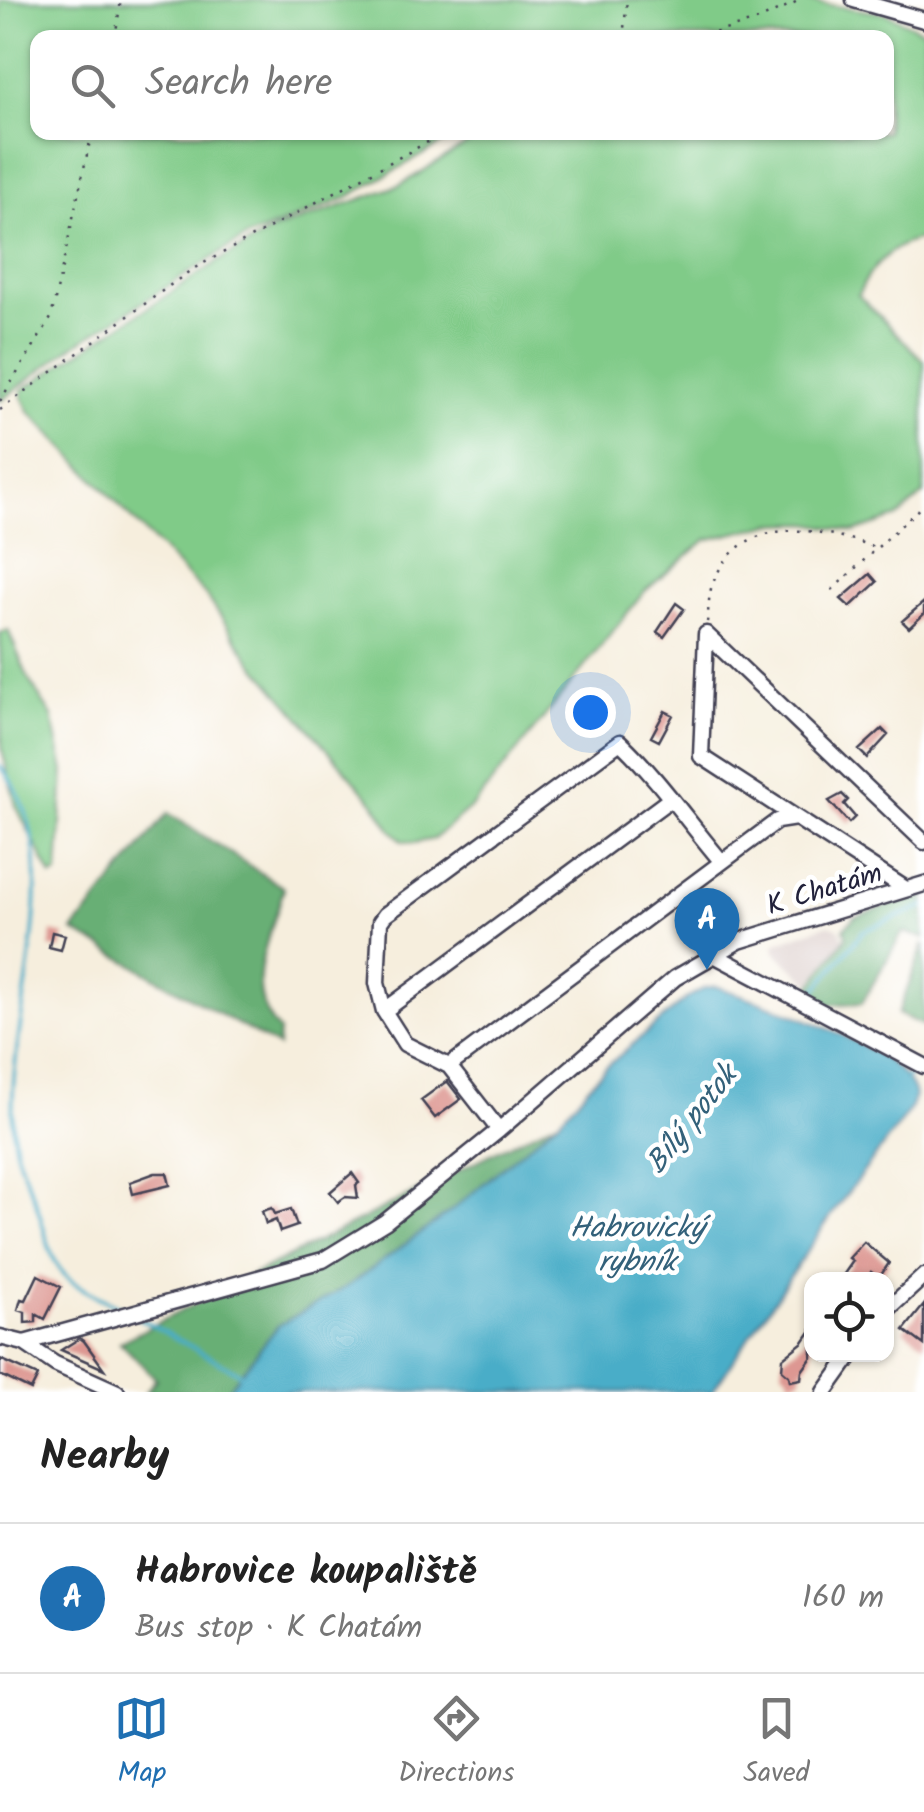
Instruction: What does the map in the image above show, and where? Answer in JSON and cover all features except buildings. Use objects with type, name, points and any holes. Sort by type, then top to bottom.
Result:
[{"type":"street","points":[[854,0],[924,20]]},
{"type":"street","points":[[706,634],[702,756],[906,889]]},
{"type":"street","points":[[706,634],[924,842]]},
{"type":"street","points":[[499,1130],[450,1066],[405,1044],[384,1011],[377,983],[380,922],[385,915],[620,742],[648,768],[669,800],[722,862]]},
{"type":"street","points":[[384,1011],[669,800]]},
{"type":"street","points":[[450,1066],[777,821],[796,818]]},
{"type":"street","name":"K Chatám","points":[[24,1342],[323,1260],[385,1222],[675,978],[739,941],[924,884]]},
{"type":"street","points":[[716,956],[924,1066]]},
{"type":"street","points":[[894,1304],[924,1276]]},
{"type":"street","points":[[0,1338],[24,1342],[55,1364],[117,1392]]},
{"type":"street","points":[[825,1392],[846,1362]]},
{"type":"path","points":[[116,30],[120,0]]},
{"type":"path","points":[[624,30],[627,0]]},
{"type":"path","points":[[724,30],[754,22],[800,0]]},
{"type":"path","points":[[0,400],[52,318],[90,140]]},
{"type":"path","points":[[0,410],[191,270],[431,140]]},
{"type":"path","points":[[832,590],[924,504]]},
{"type":"path","points":[[706,634],[712,585],[734,548],[762,533],[806,531],[842,536],[876,548]]},
{"type":"shaded area","points":[[829,924],[839,928],[844,939],[810,983],[775,952],[774,944]]},
{"type":"green space","points":[[0,0],[798,0],[888,14],[924,31],[924,239],[902,245],[884,258],[858,295],[924,361],[924,494],[898,517],[854,532],[808,523],[772,524],[706,540],[645,591],[474,805],[434,839],[403,841],[391,830],[374,803],[252,662],[208,598],[29,411],[22,390],[220,260],[274,230],[400,185],[474,140],[894,140],[894,30],[30,30],[30,140],[449,140],[344,199],[227,249],[72,347],[0,401]]},
{"type":"green space","points":[[8,630],[29,680],[52,716],[64,771],[58,874],[52,877],[16,806],[2,750],[0,633]]},
{"type":"green space","points":[[168,813],[284,888],[260,979],[267,1014],[279,1031],[278,1047],[73,931]]},
{"type":"green space","points":[[924,894],[924,938],[903,932],[862,1003],[824,1005],[805,994],[846,937],[844,928],[854,917]]},
{"type":"green space","points":[[924,943],[924,1026],[898,1014]]},
{"type":"green space","points":[[560,1119],[451,1211],[351,1284],[278,1326],[226,1392],[146,1392],[156,1379],[120,1342]]},
{"type":"water","name":"Habrovický rybník","points":[[716,986],[860,1044],[906,1078],[915,1096],[910,1110],[835,1210],[712,1392],[226,1392],[278,1326],[351,1284],[451,1211],[560,1119],[606,1067],[688,997]]},
{"type":"waterway","points":[[0,766],[23,804],[34,847],[36,895],[17,1046],[13,1094],[15,1146],[59,1268],[80,1287],[123,1309]]},
{"type":"waterway","name":"Bílý potok","points":[[812,995],[863,931],[924,906]]},
{"type":"waterway","points":[[907,1078],[914,1071]]},
{"type":"waterway","points":[[135,1316],[241,1374]]},
{"type":"place","name":"Habrovice koupaliště","points":[[707,970]]}]
